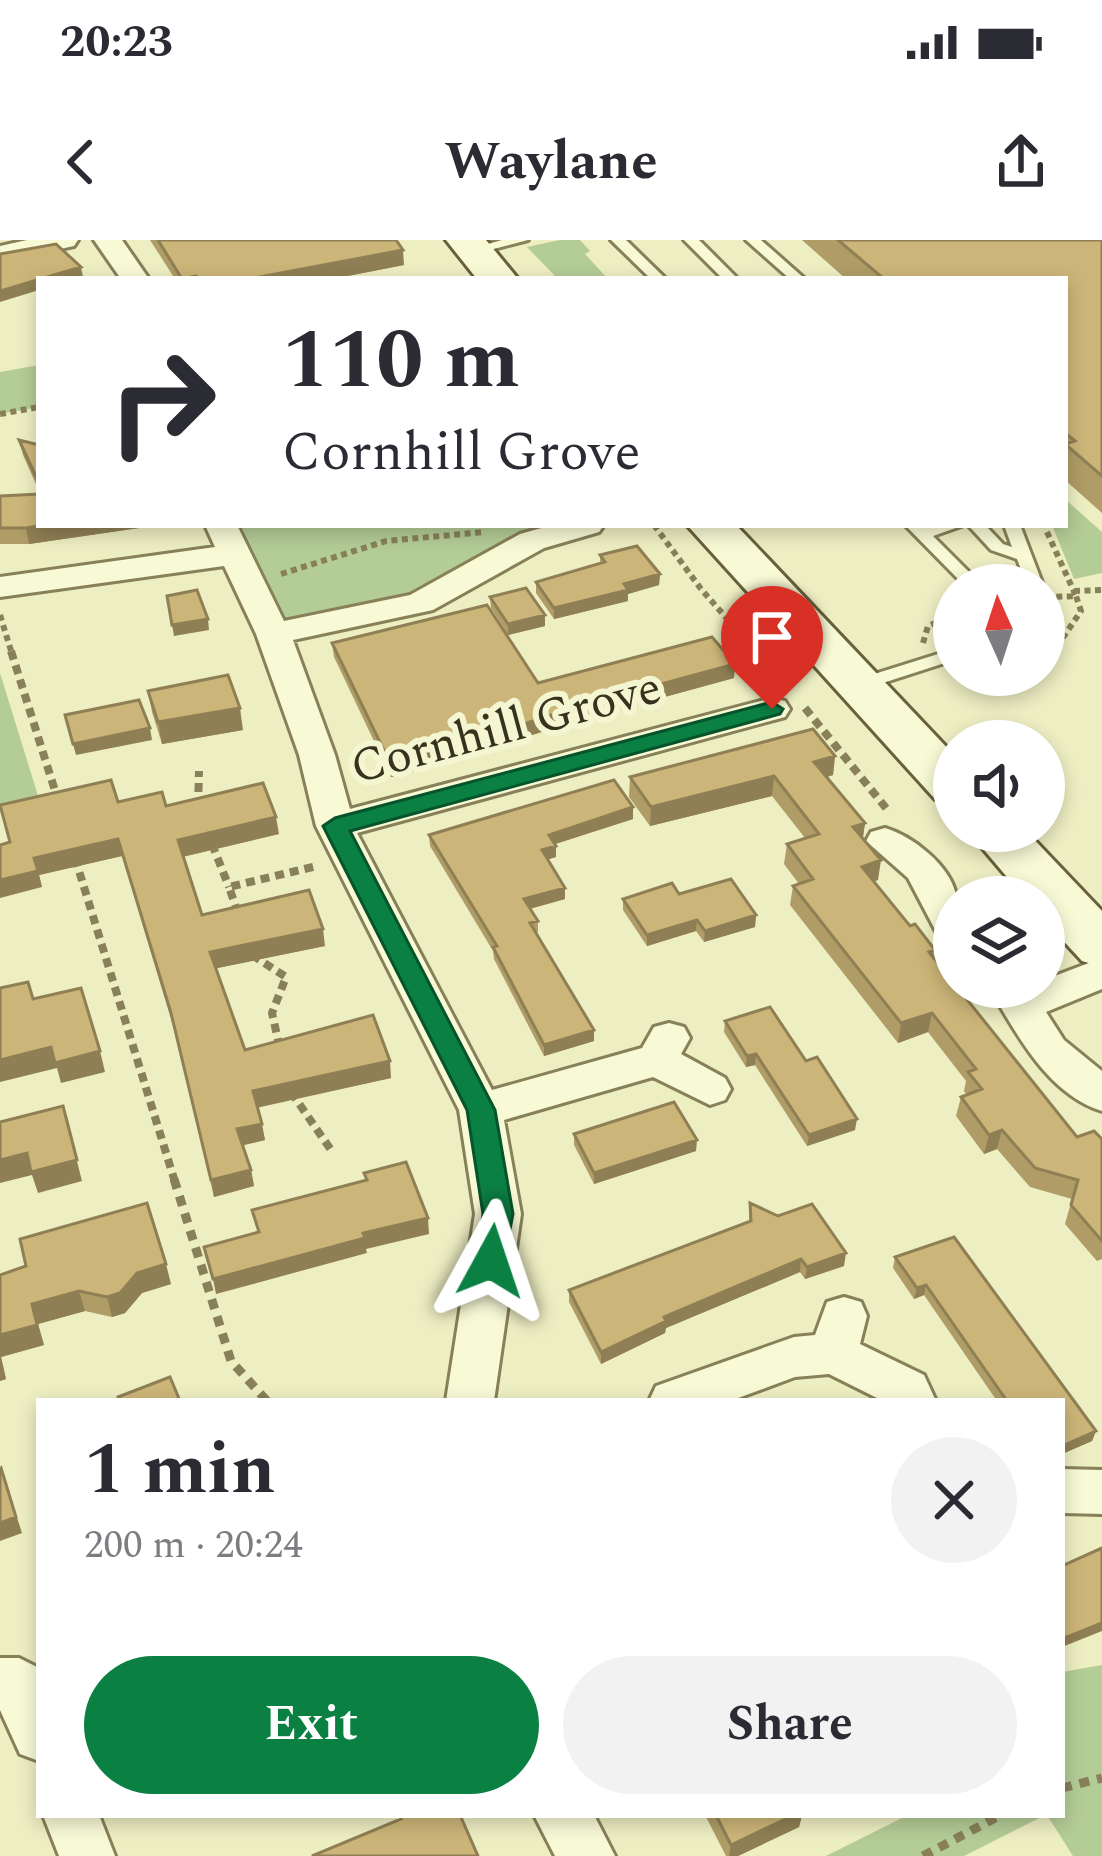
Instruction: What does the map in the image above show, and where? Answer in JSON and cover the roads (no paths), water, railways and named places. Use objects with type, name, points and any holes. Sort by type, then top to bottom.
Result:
[{"type":"street","points":[[0,254],[64,240]]},
{"type":"street","points":[[108,240],[133,276]]},
{"type":"street","points":[[273,634],[421,603],[532,542],[578,528]]},
{"type":"street","points":[[713,528],[933,765]]},
{"type":"street","points":[[0,586],[228,539],[273,634],[344,842],[481,1110],[498,1214],[470,1398]]},
{"type":"street","name":"Cornhill Grove","points":[[344,842],[786,706]]},
{"type":"street","points":[[884,841],[923,870],[933,889]]},
{"type":"street","points":[[1014,852],[1102,947]]},
{"type":"street","points":[[1065,983],[1102,973]]},
{"type":"street","points":[[1017,1008],[1049,1052],[1102,1095]]},
{"type":"street","points":[[481,1110],[663,1049],[710,1089]]},
{"type":"street","points":[[681,1398],[794,1357],[839,1335],[907,1390],[911,1398]]},
{"type":"street","points":[[1065,1490],[1102,1492]]},
{"type":"street","points":[[19,1679],[36,1727]]},
{"type":"street","points":[[72,1818],[87,1856]]},
{"type":"street","points":[[564,1818],[587,1856]]},
{"type":"lane","points":[[618,240],[656,276]]},
{"type":"lane","points":[[692,240],[728,276]]},
{"type":"lane","points":[[753,240],[795,276]]},
{"type":"lane","points":[[979,528],[997,547],[1024,556]]},
{"type":"lane","points":[[1013,528],[1027,564]]},
{"type":"lane","points":[[918,530],[953,564]]},
{"type":"lane","points":[[858,685],[933,662]]}]
